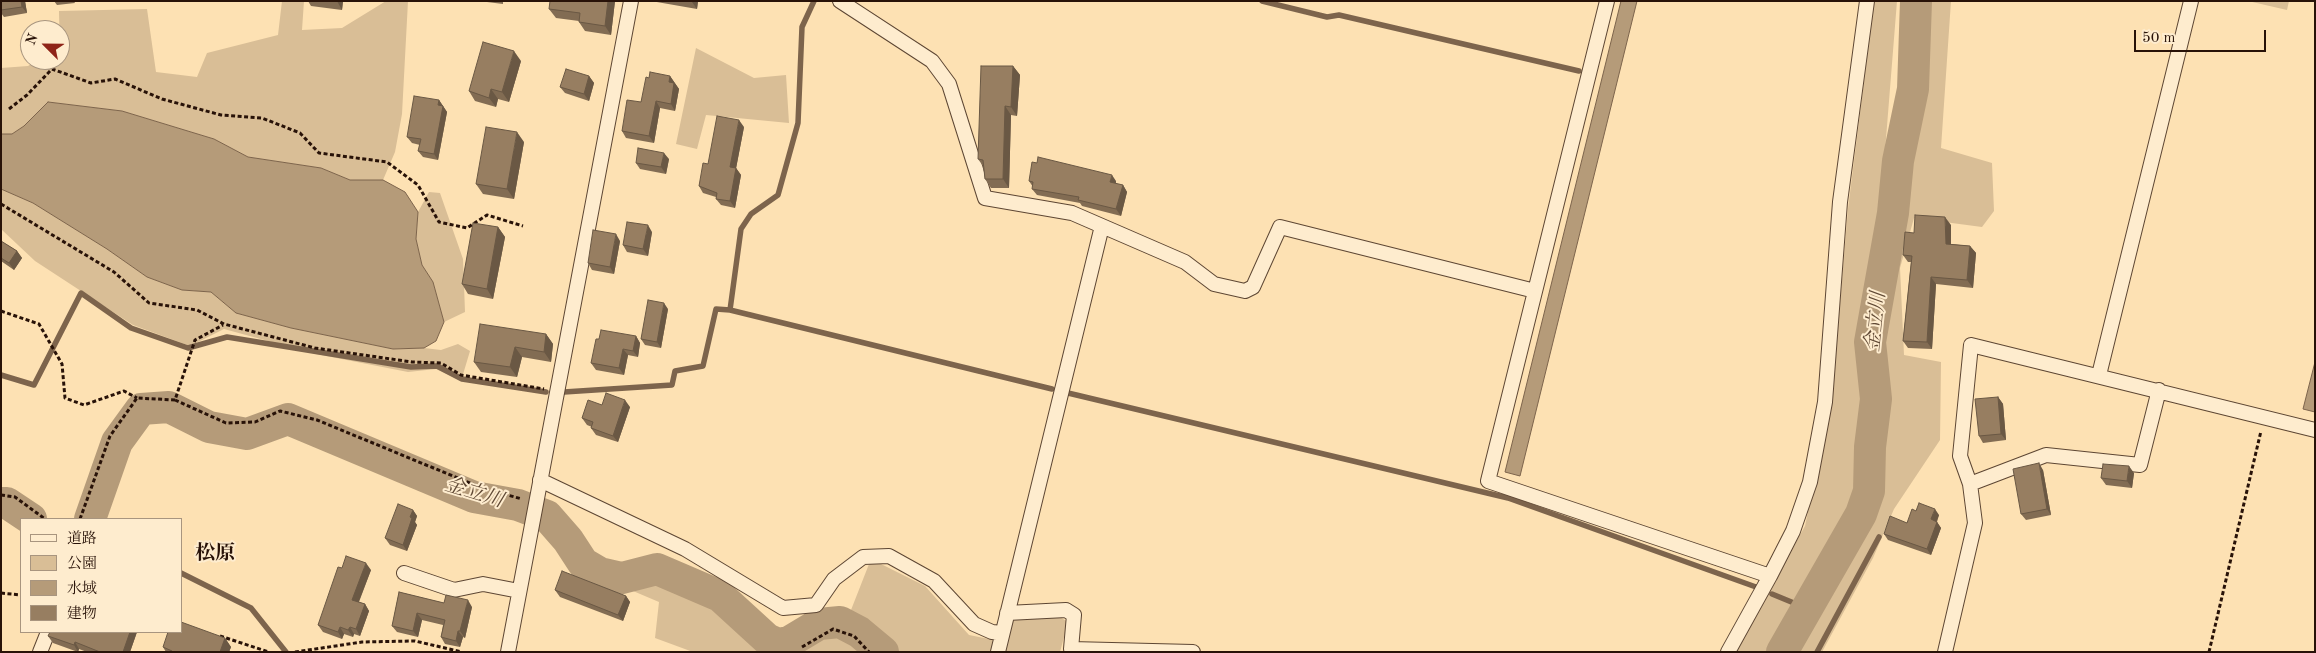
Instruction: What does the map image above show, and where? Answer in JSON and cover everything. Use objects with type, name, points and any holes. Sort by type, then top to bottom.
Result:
[{"type":"street","points":[[508,652],[632,1]]},
{"type":"street","points":[[840,1],[932,61],[949,84],[985,198],[1072,213],[1185,262],[1214,284],[1245,291],[1254,286],[1280,227],[1535,291]]},
{"type":"street","points":[[1607,1],[1488,481],[1770,576]]},
{"type":"street","points":[[1728,652],[1793,531],[1810,482],[1825,402],[1840,202],[1868,1]]},
{"type":"street","points":[[2099,375],[2191,1]]},
{"type":"street","points":[[998,652],[1102,226]]},
{"type":"street","points":[[1945,652],[1975,523],[1970,484],[1960,456],[1971,344],[2315,430]]},
{"type":"street","points":[[1970,484],[2046,455],[2140,465],[2159,390]]},
{"type":"street","points":[[540,480],[685,549],[783,608],[816,605],[834,579],[863,557],[889,556],[934,581],[974,624],[992,632],[1002,633]]},
{"type":"street","points":[[404,573],[454,590],[483,584],[519,591]]},
{"type":"street","points":[[1007,612],[1066,610],[1074,615],[1071,649],[1193,652]]},
{"type":"street","points":[[40,652],[48,633]]},
{"type":"path","points":[[9,109],[27,95],[52,69],[92,83],[115,79],[162,99],[221,115],[262,118],[300,133],[319,153],[387,162],[418,185],[440,222],[467,228],[487,215],[523,226]]},
{"type":"path","points":[[1,204],[114,272],[150,303],[197,310],[224,324],[316,348],[412,362],[441,362],[461,375],[557,391]]},
{"type":"path","points":[[1,311],[38,324],[62,364],[65,398],[84,406],[124,391],[137,398],[175,400],[226,423],[255,422],[280,410],[317,420],[482,488],[526,500],[537,496]]},
{"type":"path","points":[[175,400],[194,340],[224,324]]},
{"type":"path","points":[[80,518],[110,436],[137,398]]},
{"type":"path","points":[[2208,652],[2264,417]]},
{"type":"path","points":[[1,495],[15,497],[44,518]]},
{"type":"path","points":[[1,593],[20,595]]},
{"type":"path","points":[[802,647],[833,629],[854,636],[869,652]]},
{"type":"path","points":[[216,635],[269,652]]},
{"type":"path","points":[[295,652],[362,642],[414,641],[462,652]]},
{"type":"green space","points":[[282,1],[304,1],[302,30],[342,28],[386,1],[408,1],[402,114],[395,152],[383,180],[350,180],[321,168],[248,157],[214,139],[122,111],[48,102],[24,126],[12,134],[1,134],[1,68],[20,67],[20,70],[70,70],[70,20],[59,20],[59,11],[147,9],[156,72],[197,77],[207,53],[278,35]]},
{"type":"green space","points":[[1874,1],[1897,1],[1883,176],[1861,349],[1870,404],[1862,452],[1860,500],[1772,652],[1735,652],[1805,526],[1832,397],[1848,209]]},
{"type":"green space","points":[[1922,1],[1951,1],[1941,148],[1992,163],[1994,211],[1982,227],[1914,218],[1900,268],[1904,355],[1941,362],[1940,440],[1894,509],[1873,558],[1822,652],[1798,652],[1876,501],[1885,399],[1878,336],[1892,271],[1904,163],[1922,54]]},
{"type":"green space","points":[[2248,1],[2289,1],[2287,10]]},
{"type":"green space","points":[[696,48],[754,78],[786,75],[789,123],[706,115],[697,149],[676,144]]},
{"type":"green space","points":[[1,189],[33,203],[107,249],[147,277],[182,290],[211,292],[236,313],[291,328],[393,349],[424,348],[441,350],[458,344],[470,351],[461,381],[436,369],[408,372],[316,354],[224,329],[190,346],[133,325],[35,261],[1,229]]},
{"type":"green space","points":[[429,192],[440,193],[463,259],[465,312],[444,322],[433,282],[422,265],[416,239],[418,212]]},
{"type":"green space","points":[[871,559],[925,586],[969,635],[1004,642],[1013,619],[1060,617],[1068,622],[1060,652],[899,652],[851,610]]},
{"type":"green space","points":[[658,577],[718,606],[750,640],[773,652],[693,652],[655,638],[659,602],[626,588]]},
{"type":"green space","points":[[832,632],[851,642],[861,652],[783,652],[806,648]]},
{"type":"water","points":[[1621,1],[1637,1],[1520,476],[1505,472]]},
{"type":"water","points":[[48,102],[122,111],[214,139],[248,157],[321,168],[350,180],[383,180],[405,192],[418,212],[416,239],[422,265],[433,282],[444,322],[436,341],[424,348],[393,349],[291,328],[236,313],[211,292],[182,290],[147,277],[107,249],[33,203],[1,189],[1,134],[12,134],[24,126]]},
{"type":"water","points":[[2315,362],[2315,412],[2303,409]]},
{"type":"building","points":[[1,1],[21,1],[22,7],[1,10]]},
{"type":"building","points":[[550,1],[608,1],[605,26],[579,22],[580,13],[549,9]]},
{"type":"building","points":[[483,42],[514,51],[502,92],[491,89],[489,98],[469,91]]},
{"type":"building","points":[[981,66],[1013,66],[1011,107],[1005,106],[1003,179],[985,179],[983,160],[978,159]]},
{"type":"building","points":[[566,69],[589,76],[584,94],[560,87]]},
{"type":"building","points":[[650,72],[670,76],[669,82],[674,83],[671,104],[656,101],[649,136],[622,131],[627,100],[641,102],[646,77],[649,78]]},
{"type":"building","points":[[414,96],[439,100],[438,105],[443,106],[434,154],[418,151],[421,139],[407,137]]},
{"type":"building","points":[[717,116],[739,120],[730,167],[736,168],[730,201],[716,199],[717,193],[699,186],[703,163],[708,164]]},
{"type":"building","points":[[486,127],[517,132],[507,189],[476,184]]},
{"type":"building","points":[[638,148],[664,153],[661,167],[636,163]]},
{"type":"building","points":[[1038,157],[1112,175],[1110,182],[1123,185],[1116,209],[1078,200],[1079,197],[1032,189],[1033,182],[1029,181],[1032,162],[1037,163]]},
{"type":"building","points":[[1915,215],[1945,217],[1946,244],[1970,246],[1967,280],[1931,277],[1927,342],[1903,341],[1912,256],[1903,255],[1905,232],[1914,233]]},
{"type":"building","points":[[627,222],[648,225],[643,249],[623,245]]},
{"type":"building","points":[[473,223],[498,227],[487,289],[462,284]]},
{"type":"building","points":[[593,230],[616,234],[610,267],[588,263]]},
{"type":"building","points":[[1,241],[17,251],[9,263],[1,258]]},
{"type":"building","points":[[648,300],[664,303],[657,342],[641,339]]},
{"type":"building","points":[[480,324],[546,334],[544,352],[515,347],[510,367],[474,362]]},
{"type":"building","points":[[601,330],[636,336],[633,351],[623,349],[619,368],[591,363],[596,339],[599,339]]},
{"type":"building","points":[[606,393],[625,400],[613,436],[591,428],[593,422],[582,418],[588,400],[602,405]]},
{"type":"building","points":[[1998,397],[2001,434],[1979,436],[1975,399]]},
{"type":"building","points":[[2039,463],[2047,509],[2021,514],[2013,469]]},
{"type":"building","points":[[2103,464],[2129,466],[2127,481],[2101,478]]},
{"type":"building","points":[[1919,503],[1935,509],[1931,519],[1937,522],[1927,549],[1884,534],[1890,516],[1907,523],[1912,509],[1916,511]]},
{"type":"building","points":[[398,504],[413,510],[403,545],[385,538]]},
{"type":"building","points":[[346,556],[366,563],[352,600],[365,604],[356,629],[350,627],[348,630],[340,627],[338,632],[318,625],[338,567],[342,568]]},
{"type":"building","points":[[562,571],[626,596],[618,615],[555,590]]},
{"type":"building","points":[[399,592],[444,603],[446,595],[468,600],[456,641],[441,637],[445,620],[417,613],[413,631],[392,626]]},
{"type":"building","points":[[182,622],[225,638],[220,652],[171,652],[163,647],[168,633],[182,633]]},
{"type":"building","points":[[50,633],[130,633],[123,652],[100,652],[75,642],[74,645],[48,636]]},
{"type":"waterway","points":[[564,392],[672,385],[675,371],[703,366],[716,309],[730,310],[741,229],[751,214],[778,195],[798,123],[802,27],[814,1]]},
{"type":"waterway","points":[[1262,1],[1327,17],[1339,15],[1579,71]]},
{"type":"waterway","name":"金立川","points":[[1782,652],[1861,514],[1869,491],[1870,447],[1876,399],[1870,342],[1893,213],[1898,161],[1913,89],[1916,1]]},
{"type":"waterway","points":[[1,375],[34,385],[81,293],[131,328],[188,348],[227,337],[411,367],[437,366],[462,379],[546,392]]},
{"type":"waterway","points":[[730,310],[1052,389]]},
{"type":"waterway","points":[[1068,393],[1508,498],[1756,587]]},
{"type":"waterway","name":"金立川","points":[[90,518],[117,442],[141,409],[169,407],[209,427],[247,434],[288,419],[474,497],[518,505],[547,516],[568,540],[583,563],[600,573],[622,578],[657,569],[720,596],[767,639],[778,644],[789,642],[819,624],[840,622],[859,632],[883,652]]},
{"type":"waterway","name":"金立川","points":[[1,503],[7,503],[30,518]]},
{"type":"waterway","points":[[1817,652],[1879,537]]},
{"type":"waterway","points":[[182,574],[251,608],[286,652]]},
{"type":"waterway","points":[[1772,594],[1806,608]]},
{"type":"district","name":"松原","points":[[215,554]]}]
